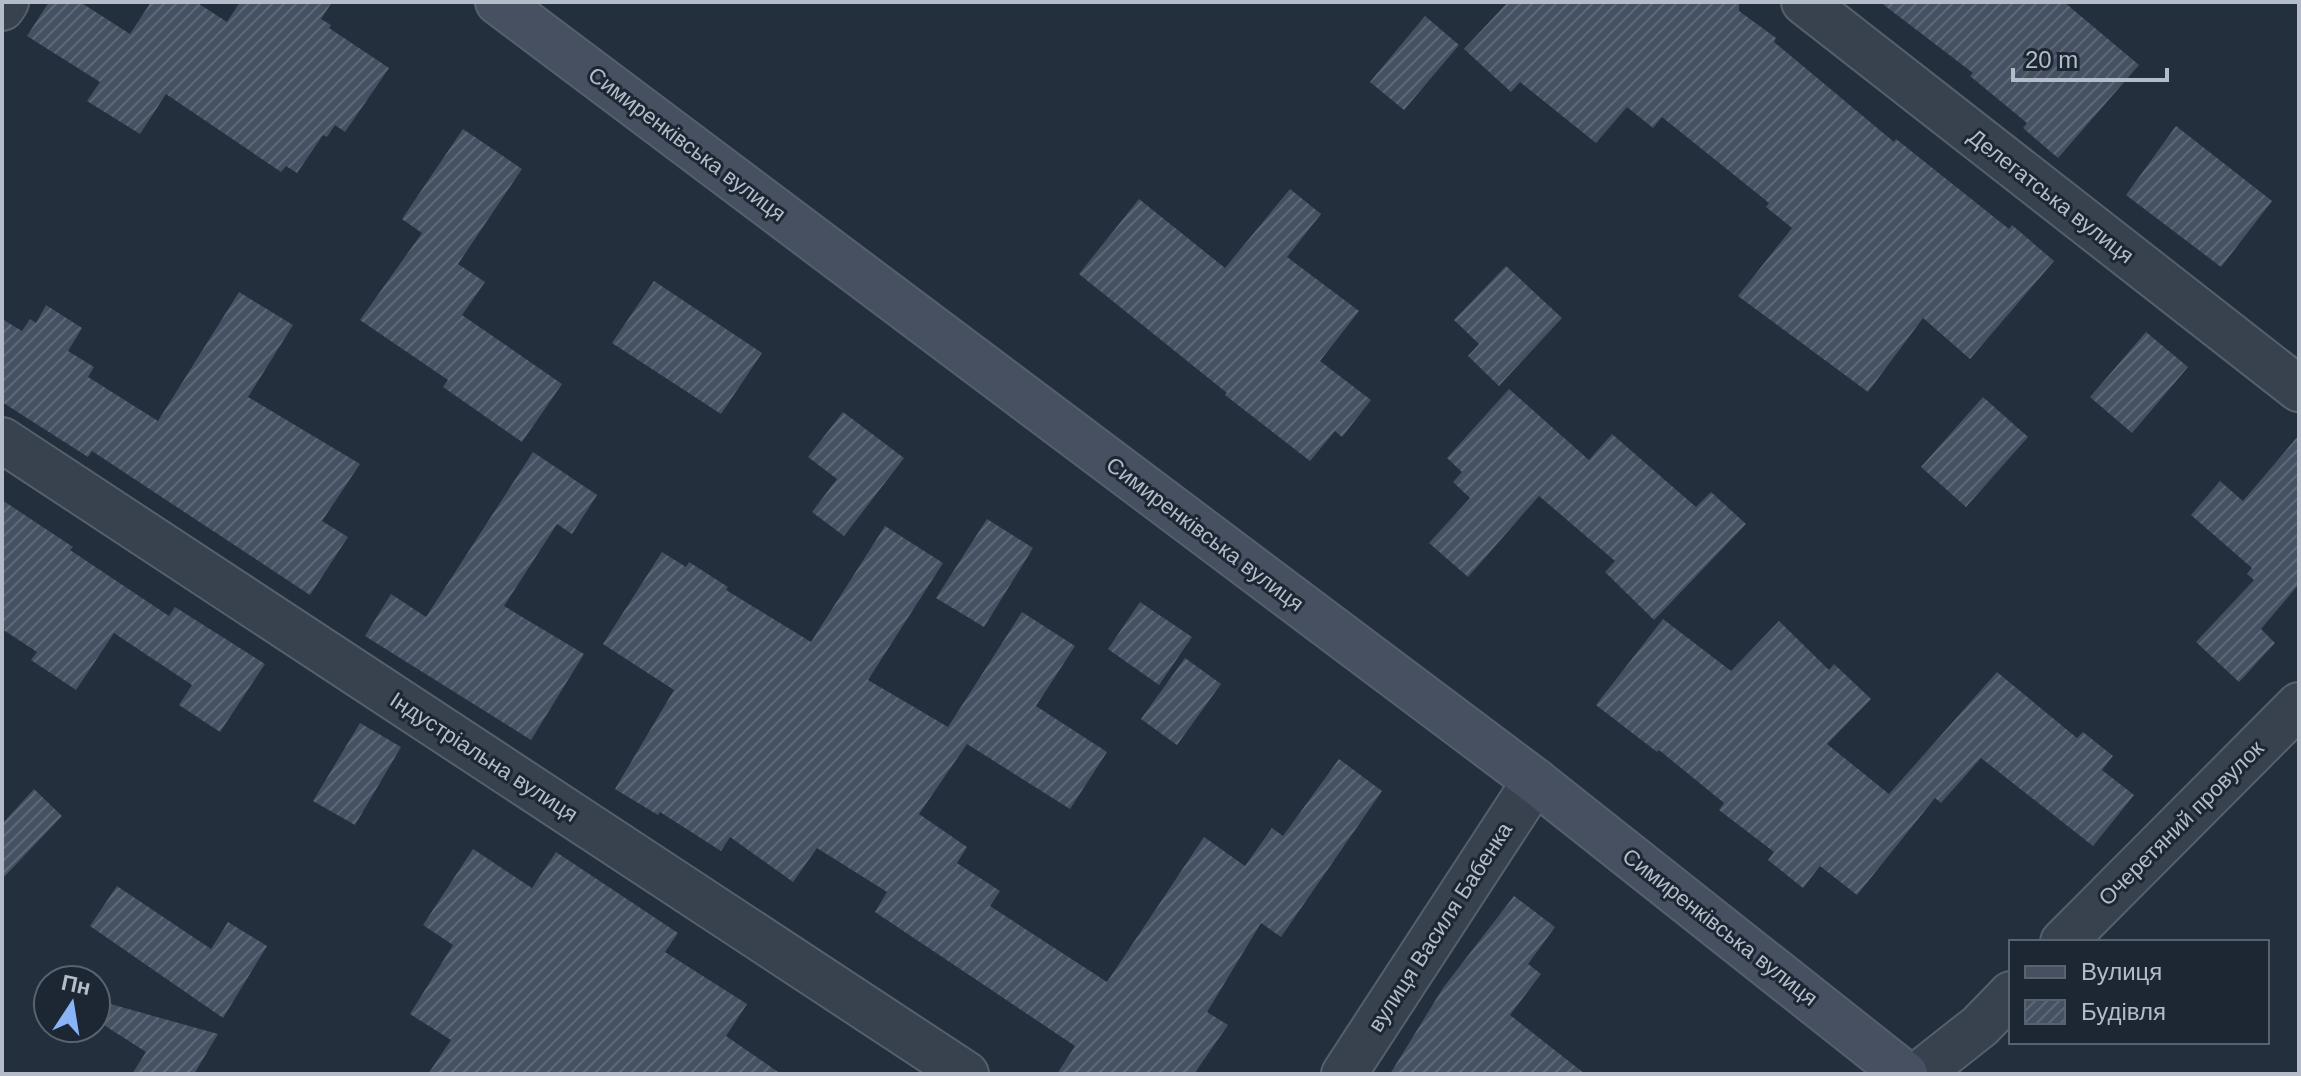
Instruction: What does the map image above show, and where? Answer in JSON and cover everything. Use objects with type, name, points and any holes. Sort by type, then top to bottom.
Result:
[{"type":"main road","name":"Симиренківська вулиця","points":[[498,2],[1535,781],[1905,1074]]},
{"type":"street","points":[[2,8],[6,2]]},
{"type":"street","name":"Делегатська вулиця","points":[[1804,2],[2299,389]]},
{"type":"street","name":"Індустріальна вулиця","points":[[2,440],[966,1074]]},
{"type":"street","name":"Очеретяний провулок","points":[[2065,940],[2299,705]]},
{"type":"street","name":"вулиця Василя Бабенка","points":[[1344,1074],[1535,781]]},
{"type":"street","points":[[1919,1074],[1980,1026],[2009,996]]},
{"type":"building","points":[[49,2],[80,2],[130,34],[151,2],[196,2],[227,22],[240,2],[332,2],[321,19],[331,25],[329,28],[389,68],[345,132],[335,125],[327,137],[323,135],[297,173],[286,166],[281,172],[166,94],[140,134],[87,101],[100,82],[27,36]]},
{"type":"building","points":[[1508,2],[1739,2],[1739,11],[1776,38],[1774,42],[1894,142],[1896,139],[2009,229],[2012,225],[2054,261],[1970,359],[1923,318],[1868,392],[1738,296],[1792,228],[1766,207],[1769,203],[1662,117],[1653,128],[1627,107],[1596,143],[1520,82],[1511,92],[1464,49]]},
{"type":"building","points":[[1880,2],[2064,2],[2139,65],[2058,158],[2023,128],[2027,123],[1970,76],[1973,73]]},
{"type":"building","points":[[1425,16],[1459,45],[1404,110],[1370,82]]},
{"type":"building","points":[[2176,126],[2272,201],[2221,267],[2126,195]]},
{"type":"building","points":[[463,129],[522,169],[458,264],[485,282],[462,315],[562,384],[522,442],[443,387],[448,380],[360,320],[422,233],[402,219]]},
{"type":"building","points":[[1290,189],[1321,214],[1287,257],[1359,311],[1320,361],[1371,400],[1342,437],[1335,431],[1310,461],[1079,274],[1139,199],[1225,268]]},
{"type":"building","points":[[1506,266],[1562,318],[1499,386],[1468,356],[1479,344],[1454,320]]},
{"type":"building","points":[[654,281],[762,353],[721,414],[612,343]]},
{"type":"building","points":[[239,292],[293,325],[248,397],[360,464],[322,521],[348,537],[310,595],[92,451],[88,457],[2,402],[2,319],[22,331],[30,319],[36,323],[46,305],[82,328],[68,351],[94,367],[88,377],[158,421]]},
{"type":"building","points":[[2146,332],[2188,367],[2132,433],[2090,397]]},
{"type":"building","points":[[1509,389],[1589,460],[1612,434],[1696,507],[1711,492],[1746,524],[1654,620],[1605,572],[1615,561],[1539,496],[1468,577],[1429,543],[1470,498],[1453,482],[1462,472],[1447,458]]},
{"type":"building","points":[[1983,397],[2028,437],[1966,507],[1921,467]]},
{"type":"building","points":[[843,412],[904,458],[844,536],[812,512],[837,479],[808,457]]},
{"type":"building","points":[[2299,435],[2299,584],[2261,629],[2275,643],[2239,682],[2196,642],[2254,580],[2247,574],[2252,568],[2191,515],[2220,481],[2243,501]]},
{"type":"building","points":[[533,452],[597,495],[572,534],[557,524],[504,606],[584,654],[531,740],[365,636],[391,594],[426,617]]},
{"type":"building","points":[[2,500],[169,616],[175,607],[265,664],[220,732],[179,705],[192,685],[114,633],[76,690],[31,660],[37,652],[2,629]]},
{"type":"building","points":[[987,519],[1033,548],[984,627],[936,598]]},
{"type":"building","points":[[885,526],[943,563],[868,680],[948,727],[1022,612],[1075,646],[1036,706],[1107,752],[1070,809],[967,744],[919,814],[967,847],[957,863],[1000,891],[990,906],[1107,982],[1204,837],[1245,866],[1272,828],[1283,836],[1339,759],[1382,791],[1281,937],[1261,923],[1207,1012],[1228,1025],[1194,1074],[1057,1074],[1075,1046],[875,912],[887,892],[817,848],[793,882],[730,837],[721,851],[660,812],[658,815],[615,789],[674,690],[603,644],[662,552],[686,567],[689,562],[728,587],[726,590],[811,642]]},
{"type":"building","points":[[1140,602],[1192,637],[1159,685],[1108,649]]},
{"type":"building","points":[[1663,619],[1731,671],[1779,621],[1829,670],[1834,664],[1871,699],[1827,744],[1889,794],[1997,672],[2077,738],[2083,732],[2113,756],[2102,770],[2134,795],[2093,846],[1981,758],[1941,803],[1935,798],[1857,895],[1820,866],[1803,888],[1768,860],[1774,852],[1719,810],[1724,803],[1659,750],[1657,752],[1596,705]]},
{"type":"building","points":[[1185,658],[1221,684],[1177,745],[1141,719]]},
{"type":"building","points":[[360,723],[401,747],[355,825],[313,801]]},
{"type":"building","points":[[34,789],[62,816],[2,879],[2,824]]},
{"type":"building","points":[[473,849],[532,888],[556,852],[678,933],[665,952],[747,1004],[726,1036],[781,1074],[428,1074],[451,1040],[410,1014],[453,945],[423,925]]},
{"type":"building","points":[[117,886],[211,949],[228,922],[267,946],[223,1018],[90,926]]},
{"type":"building","points":[[1514,896],[1555,927],[1528,964],[1541,974],[1510,1015],[1585,1074],[1390,1074],[1443,988]]},
{"type":"building","points":[[112,1004],[218,1034],[194,1074],[132,1074],[146,1052],[112,1030]]}]
